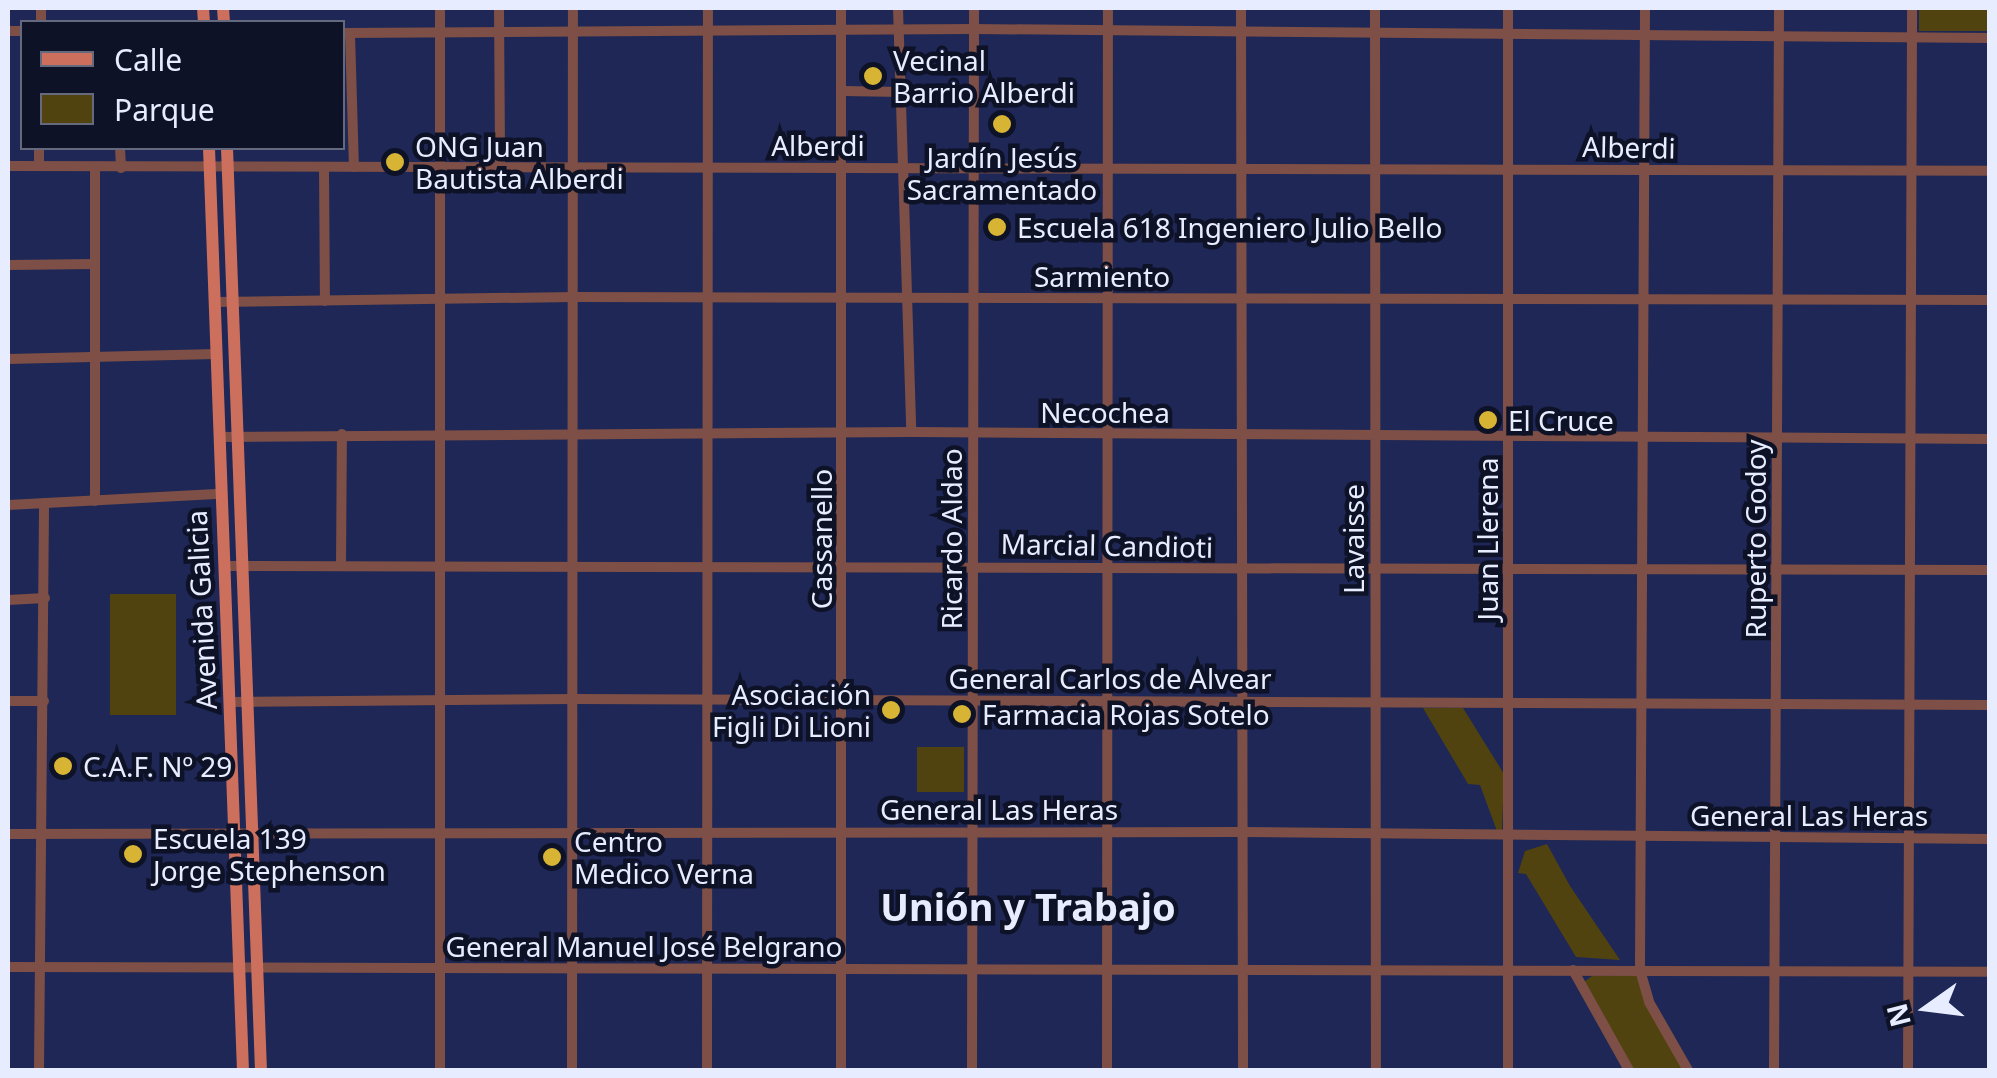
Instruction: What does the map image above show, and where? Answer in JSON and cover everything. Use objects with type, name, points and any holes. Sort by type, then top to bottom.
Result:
[{"type":"main road","name":"Avenida Galicia","points":[[208,150],[243,1070]]},
{"type":"main road","name":"Avenida Galicia","points":[[227,150],[262,1070]]},
{"type":"street","points":[[440,8],[440,1070]]},
{"type":"street","points":[[499,8],[500,166]]},
{"type":"street","points":[[572,1070],[574,8]]},
{"type":"street","points":[[707,1070],[708,8]]},
{"type":"street","name":"Cassanello","points":[[842,8],[842,1070]]},
{"type":"street","points":[[898,8],[911,432]]},
{"type":"street","name":"Ricardo Aldao","points":[[972,1070],[974,8]]},
{"type":"street","points":[[1107,1070],[1108,8]]},
{"type":"street","points":[[1241,8],[1242,1070]]},
{"type":"street","name":"Lavaisse","points":[[1375,8],[1374,436],[1379,835],[1376,1070]]},
{"type":"street","name":"Juan Llerena","points":[[1508,8],[1508,1070]]},
{"type":"street","points":[[1645,8],[1640,970],[1649,1002],[1688,1070]]},
{"type":"street","name":"Ruperto Godoy","points":[[1774,1070],[1779,8]]},
{"type":"street","points":[[1908,1070],[1912,8]]},
{"type":"street","points":[[354,167],[346,34],[708,28],[1990,38]]},
{"type":"street","points":[[843,91],[901,92]]},
{"type":"street","points":[[39,150],[39,166]]},
{"type":"street","points":[[120,150],[120,168]]},
{"type":"street","name":"Alberdi","points":[[8,166],[1990,171]]},
{"type":"street","points":[[94,501],[95,167]]},
{"type":"street","points":[[324,167],[325,300]]},
{"type":"street","points":[[8,266],[95,264]]},
{"type":"street","name":"Sarmiento","points":[[214,302],[574,298],[1990,300]]},
{"type":"street","points":[[8,359],[216,354]]},
{"type":"street","name":"Necochea","points":[[220,437],[911,432],[1990,438]]},
{"type":"street","points":[[341,566],[342,434]]},
{"type":"street","points":[[8,505],[220,494]]},
{"type":"street","points":[[39,1070],[44,503]]},
{"type":"street","name":"Marcial Candioti","points":[[225,566],[1990,570]]},
{"type":"street","points":[[8,600],[46,598]]},
{"type":"street","name":"General Carlos de Alvear","points":[[230,702],[573,698],[1990,704]]},
{"type":"street","points":[[8,702],[44,702]]},
{"type":"street","name":"General Las Heras","points":[[8,834],[1242,832],[1990,839]]},
{"type":"street","name":"General Manuel José Belgrano","points":[[8,967],[1990,972]]},
{"type":"street","points":[[1573,970],[1628,1070]]},
{"type":"green space","points":[[1919,8],[1989,8],[1989,31],[1919,31]]},
{"type":"green space","points":[[110,594],[176,594],[176,715],[110,715]]},
{"type":"green space","points":[[1423,708],[1463,708],[1504,774],[1502,830],[1497,831],[1480,785],[1468,784]]},
{"type":"green space","points":[[917,747],[964,747],[964,792],[917,792]]},
{"type":"green space","points":[[1547,844],[1620,960],[1576,957],[1526,874],[1518,873],[1525,851]]},
{"type":"green space","points":[[1592,976],[1637,976],[1646,1004],[1685,1070],[1632,1070],[1584,982]]},
{"type":"place","name":"Vecinal Barrio Alberdi","points":[[873,76]]},
{"type":"place","name":"Jardín Jesús Sacramentado","points":[[1002,124]]},
{"type":"place","name":"ONG Juan Bautista Alberdi","points":[[395,162]]},
{"type":"place","name":"Escuela 618 Ingeniero Julio Bello","points":[[997,227]]},
{"type":"place","name":"El Cruce","points":[[1488,420]]},
{"type":"place","name":"Asociación Figli Di Lioni","points":[[891,710]]},
{"type":"place","name":"Farmacia Rojas Sotelo","points":[[962,714]]},
{"type":"place","name":"C.A.F. Nº 29","points":[[63,766]]},
{"type":"place","name":"Escuela 139 Jorge Stephenson","points":[[133,854]]},
{"type":"place","name":"Centro Medico Verna","points":[[552,857]]},
{"type":"district","name":"Unión y Trabajo","points":[[1028,907]]}]
